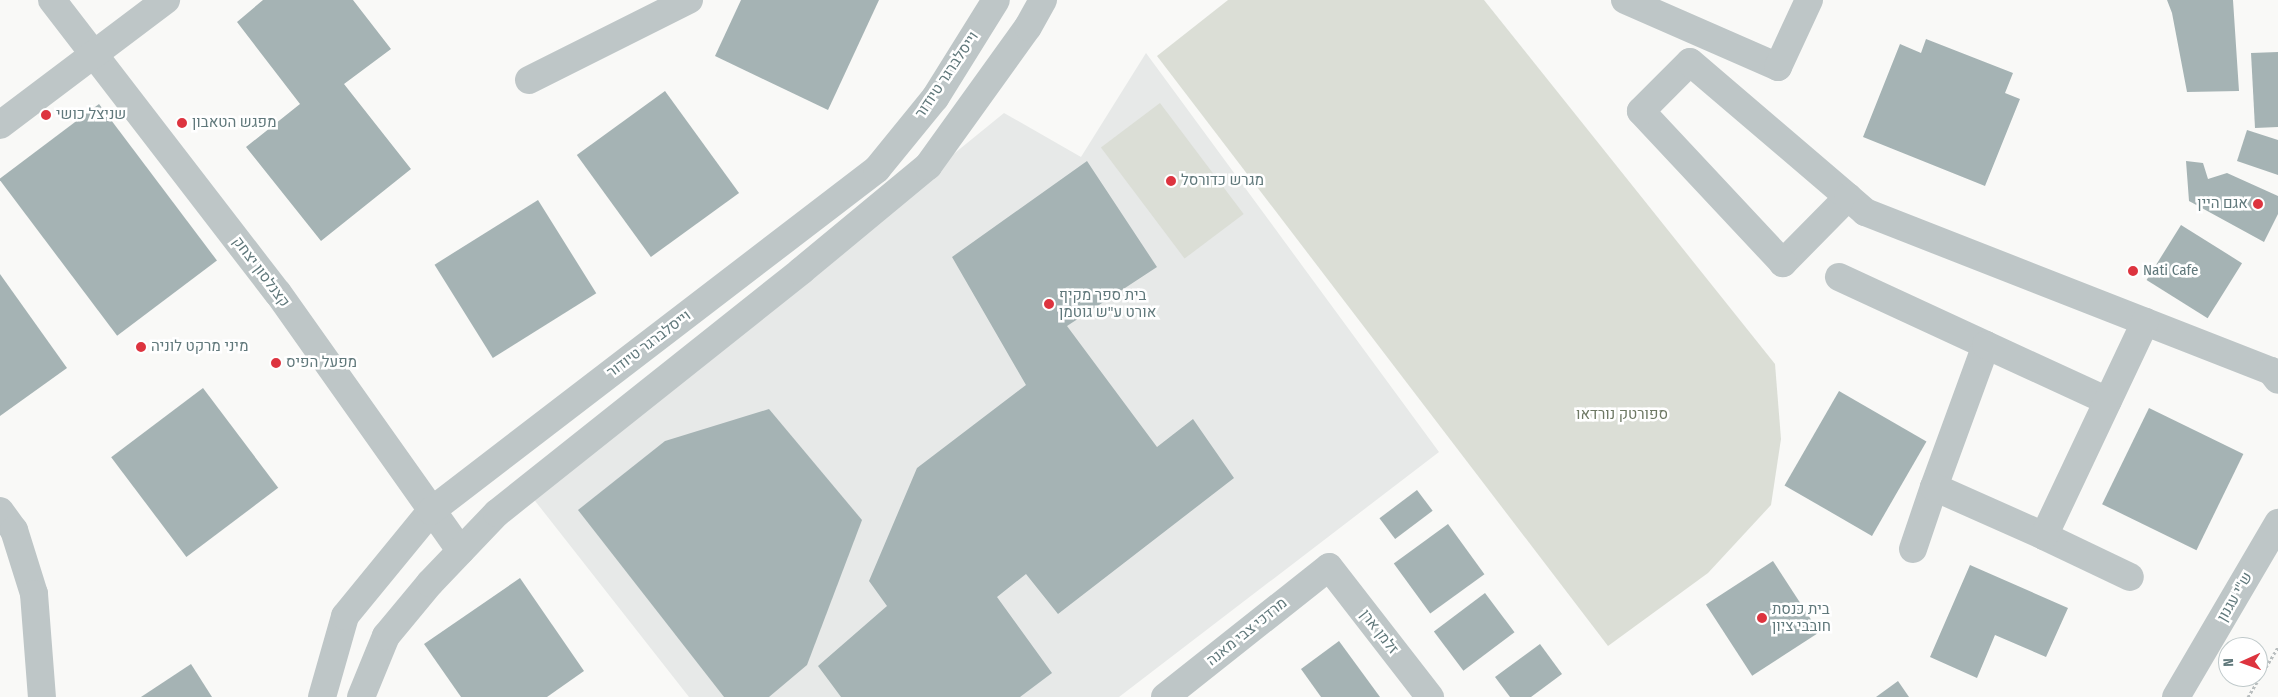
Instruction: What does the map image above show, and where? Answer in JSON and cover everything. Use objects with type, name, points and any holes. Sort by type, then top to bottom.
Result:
[{"type":"street","name":"קצנלסון יצחק","points":[[52,0],[278,294],[431,511],[461,550]]},
{"type":"street","points":[[0,125],[166,0]]},
{"type":"street","points":[[529,80],[689,0]]},
{"type":"street","name":"וייסלברגר טיודור","points":[[322,697],[345,616],[431,511],[877,169],[935,98],[996,0]]},
{"type":"street","points":[[361,697],[386,636],[461,550],[497,513],[793,278],[928,166],[1028,27],[1043,0]]},
{"type":"street","points":[[1625,0],[1778,67],[1809,0]]},
{"type":"street","points":[[1848,197],[1783,263],[1641,111],[1690,62],[1848,197],[1865,212],[2271,371],[2278,380]]},
{"type":"street","points":[[1839,277],[2108,401]]},
{"type":"street","points":[[2044,536],[2146,322]]},
{"type":"street","points":[[1913,548],[1986,345]]},
{"type":"street","points":[[1934,487],[2130,577]]},
{"type":"street","points":[[0,511],[14,530],[34,594],[42,697]]},
{"type":"street","name":"ש\"י עגנון","points":[[2176,697],[2278,523]]},
{"type":"street","name":"מרדכי צבי מאנה","points":[[1165,697],[1328,567]]},
{"type":"street","name":"זלמן ארן","points":[[1328,567],[1430,697]]},
{"type":"path","points":[[2248,697],[2278,647]]},
{"type":"shaded area","name":"בית ספר מקיף אורט ע\"ש גוטמן","points":[[1146,53],[1439,452],[1119,697],[689,697],[532,497],[1004,113],[1081,157]]},
{"type":"green space","name":"ספורטק נורדאו","points":[[1228,0],[1484,0],[1775,364],[1781,439],[1771,505],[1708,573],[1608,646],[1157,56]]},
{"type":"green space","name":"מגרש כדורסל","points":[[1160,103],[1244,214],[1185,259],[1101,148]]},
{"type":"building","points":[[263,0],[353,0],[391,49],[344,84],[411,169],[321,241],[246,147],[300,104],[237,22]]},
{"type":"building","points":[[741,0],[879,0],[828,110],[715,56]]},
{"type":"building","points":[[2167,0],[2233,0],[2239,91],[2187,92],[2172,13]]},
{"type":"building","points":[[1926,39],[2013,73],[2005,93],[2020,99],[1985,186],[1863,137],[1900,44],[1921,53]]},
{"type":"building","points":[[2278,52],[2278,127],[2255,128],[2251,53]]},
{"type":"building","points":[[665,91],[739,193],[651,257],[577,155]]},
{"type":"building","points":[[99,104],[217,261],[117,336],[0,180]]},
{"type":"building","points":[[2247,130],[2278,140],[2278,175],[2237,161]]},
{"type":"building","points":[[1087,161],[1157,267],[1067,326],[1157,447],[1193,419],[1234,478],[1058,614],[1026,574],[997,597],[1052,673],[1020,697],[841,697],[818,666],[887,606],[869,581],[917,468],[1026,385],[952,257]]},
{"type":"building","points":[[2186,161],[2203,163],[2208,179],[2227,173],[2278,196],[2278,214],[2264,242],[2189,201]]},
{"type":"building","points":[[538,200],[596,293],[493,358],[435,265]]},
{"type":"building","points":[[2181,225],[2242,263],[2208,318],[2147,280]]},
{"type":"building","points":[[0,274],[67,368],[0,416]]},
{"type":"building","points":[[203,388],[278,488],[186,557],[111,457]]},
{"type":"building","points":[[1839,391],[1926,442],[1872,536],[1784,485]]},
{"type":"building","points":[[2149,408],[2243,454],[2196,550],[2102,504]]},
{"type":"building","points":[[769,409],[862,520],[807,665],[769,697],[724,697],[578,510],[665,441]]},
{"type":"building","points":[[1417,490],[1433,511],[1395,539],[1379,518]]},
{"type":"building","points":[[1448,524],[1484,574],[1430,614],[1394,563]]},
{"type":"building","name":"בית כנסת חובבי ציון","points":[[1773,561],[1819,632],[1752,676],[1706,605]]},
{"type":"building","points":[[1970,565],[2068,608],[2046,657],[1995,635],[1977,678],[1930,657]]},
{"type":"building","points":[[520,578],[584,671],[547,697],[461,697],[424,644]]},
{"type":"building","points":[[1485,593],[1514,632],[1463,671],[1434,632]]},
{"type":"building","points":[[1339,641],[1380,697],[1321,697],[1301,669]]},
{"type":"building","points":[[1540,644],[1562,674],[1531,697],[1510,697],[1495,677]]},
{"type":"building","points":[[191,664],[212,697],[141,697]]},
{"type":"building","points":[[1898,681],[1909,697],[1876,697]]},
{"type":"place","name":"שניצל כושי","points":[[46,115]]},
{"type":"place","name":"מפגש הטאבון","points":[[182,123]]},
{"type":"place","name":"מגרש כדורסל","points":[[1171,181]]},
{"type":"place","name":"אגם היין","points":[[2258,204]]},
{"type":"place","name":"Nati Cafe","points":[[2133,271]]},
{"type":"place","name":"בית ספר מקיף אורט ע\"ש גוטמן","points":[[1049,304]]},
{"type":"place","name":"מיני מרקט לוניה","points":[[141,347]]},
{"type":"place","name":"מפעל הפיס","points":[[276,363]]},
{"type":"place","name":"בית כנסת חובבי ציון","points":[[1762,618]]}]
